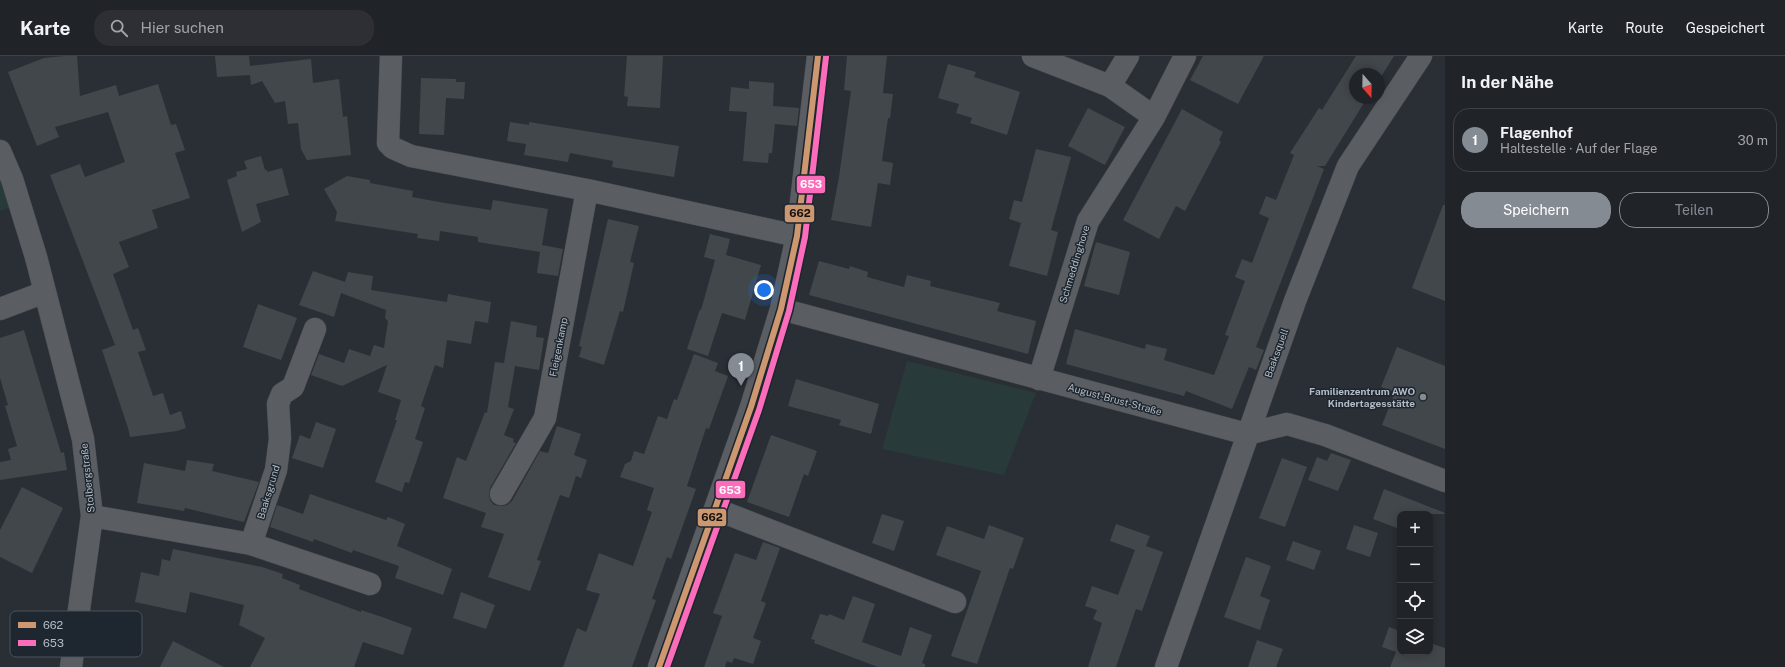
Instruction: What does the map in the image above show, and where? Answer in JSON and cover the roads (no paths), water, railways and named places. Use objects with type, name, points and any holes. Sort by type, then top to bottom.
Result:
[{"type":"street","points":[[391,56],[388,143],[393,148],[411,156],[587,190],[797,236]]},
{"type":"street","points":[[659,667],[751,407],[781,309],[797,236],[818,56]]},
{"type":"street","points":[[1033,56],[1110,86],[1154,117]]},
{"type":"street","points":[[1110,86],[1128,56]]},
{"type":"street","name":"Schmeddinghove","points":[[1039,379],[1088,221],[1154,117],[1185,56]]},
{"type":"street","name":"Baaksquell","points":[[1166,667],[1295,301],[1348,166],[1421,56]]},
{"type":"street","name":"Stolbergstraße","points":[[0,151],[18,198],[45,292],[83,439],[92,516],[79,611]]},
{"type":"street","name":"Fleigenkamp","points":[[501,494],[545,418],[587,190]]},
{"type":"street","points":[[0,309],[45,292]]},
{"type":"street","name":"August-Brust-Straße","points":[[781,309],[1247,434],[1287,424],[1325,435],[1445,481]]},
{"type":"street","name":"Baaksgrund","points":[[251,544],[276,470],[280,439],[278,404],[282,394],[293,387],[315,329]]},
{"type":"street","points":[[715,509],[955,602]]},
{"type":"street","points":[[92,516],[251,544],[370,584]]},
{"type":"street","name":"Stolbergstraße","points":[[71,667],[72,657]]},
{"type":"place","name":"Flagenhof","points":[[741,386]]},
{"type":"place","name":"Familienzentrum AWO Kindertagesstätte","points":[[1423,397]]}]
